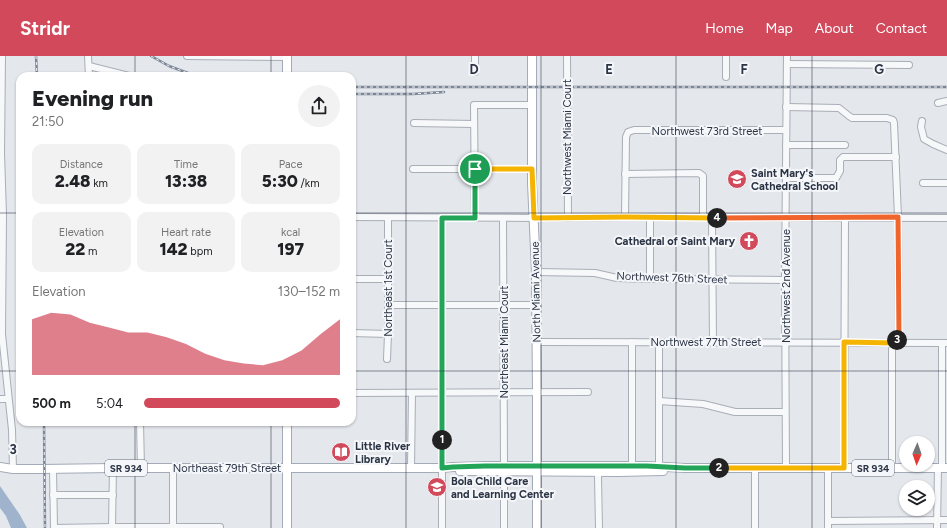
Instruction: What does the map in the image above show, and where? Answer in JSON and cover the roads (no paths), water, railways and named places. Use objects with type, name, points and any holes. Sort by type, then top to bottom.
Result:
[{"type":"main road","name":"North Miami Avenue","points":[[532,56],[532,169],[537,342],[537,528]]},
{"type":"main road","points":[[287,57],[287,72]]},
{"type":"main road","points":[[287,426],[287,528]]},
{"type":"main road","points":[[599,472],[632,466]]},
{"type":"main road","name":"SR 934","points":[[537,469],[632,466],[685,468],[942,468]]},
{"type":"main road","name":"Northeast 79th Street","points":[[0,467],[13,469]]},
{"type":"main road","name":"Northeast 79th Street","points":[[0,470],[113,468],[442,468],[453,471],[537,469]]},
{"type":"main road","points":[[537,469],[599,472],[667,471],[685,468]]},
{"type":"street","points":[[2,56],[1,334],[12,435],[13,469]]},
{"type":"street","points":[[88,56],[89,72]]},
{"type":"street","points":[[187,56],[287,57]]},
{"type":"street","points":[[475,56],[475,72]]},
{"type":"street","name":"Northwest Miami Court","points":[[566,56],[568,218]]},
{"type":"street","points":[[726,56],[726,77]]},
{"type":"street","name":"Northwest 2nd Avenue","points":[[786,468],[785,280],[787,56]]},
{"type":"street","points":[[787,64],[909,65]]},
{"type":"street","points":[[89,66],[112,72]]},
{"type":"street","points":[[938,103],[947,101]]},
{"type":"street","points":[[475,218],[474,105],[532,105]]},
{"type":"street","points":[[786,107],[839,108],[852,118],[886,118],[893,120],[894,123],[898,217],[899,335],[892,349],[892,468]]},
{"type":"street","points":[[922,121],[921,127],[924,139],[947,150]]},
{"type":"street","points":[[414,123],[474,124]]},
{"type":"street","name":"Northwest 73rd Street","points":[[625,174],[626,137],[628,132],[634,130],[786,130]]},
{"type":"street","points":[[786,145],[845,145]]},
{"type":"street","points":[[786,178],[836,178],[840,171],[840,160],[843,157],[896,157]]},
{"type":"street","points":[[413,169],[532,169]]},
{"type":"street","points":[[625,217],[625,174],[699,174],[703,176],[703,217]]},
{"type":"street","points":[[923,183],[947,183]]},
{"type":"street","points":[[356,217],[947,218]]},
{"type":"street","points":[[650,217],[650,279]]},
{"type":"street","points":[[844,468],[845,217]]},
{"type":"street","name":"Northeast 1st Court","points":[[387,359],[388,218]]},
{"type":"street","points":[[442,218],[442,528]]},
{"type":"street","name":"Northeast Miami Court","points":[[503,218],[505,393],[504,528]]},
{"type":"street","points":[[712,218],[712,343]]},
{"type":"street","name":"Northwest 76th Street","points":[[536,272],[595,273],[617,278],[785,280]]},
{"type":"street","points":[[356,279],[388,279]]},
{"type":"street","points":[[388,305],[536,305]]},
{"type":"street","points":[[356,333],[388,334]]},
{"type":"street","name":"Northwest 77th Street","points":[[537,342],[945,343]]},
{"type":"street","points":[[632,342],[632,466]]},
{"type":"street","points":[[658,466],[659,342]]},
{"type":"street","points":[[937,528],[942,468],[945,343]]},
{"type":"street","points":[[356,393],[588,392]]},
{"type":"street","points":[[411,468],[412,393]]},
{"type":"street","points":[[0,399],[8,399]]},
{"type":"street","points":[[659,401],[703,404],[735,412],[786,412]]},
{"type":"street","points":[[140,426],[141,468]]},
{"type":"street","points":[[112,526],[113,468]]},
{"type":"street","points":[[173,468],[173,527]]},
{"type":"street","points":[[755,468],[755,528]]},
{"type":"street","points":[[828,468],[828,528]]},
{"type":"street","points":[[53,469],[54,528],[112,526],[220,527]]},
{"type":"street","points":[[599,472],[599,528]]},
{"type":"street","points":[[54,495],[113,495]]},
{"type":"street","points":[[829,520],[947,520]]},
{"type":"water","points":[[0,486],[27,528],[11,528],[6,516],[0,508]]},
{"type":"railway","points":[[36,56],[37,72]]},
{"type":"railway","points":[[151,56],[169,66],[185,72]]},
{"type":"railway","points":[[356,87],[947,87]]},
{"type":"railway","points":[[356,94],[413,94],[444,92]]},
{"type":"railway","points":[[44,426],[45,528]]},
{"type":"place","name":"Saint Mary's Cathedral School","points":[[737,179]]},
{"type":"place","name":"Cathedral of Saint Mary","points":[[749,241]]},
{"type":"place","name":"Little River Library","points":[[341,452]]},
{"type":"place","name":"Bola Child Care and Learning Center","points":[[437,487]]}]
